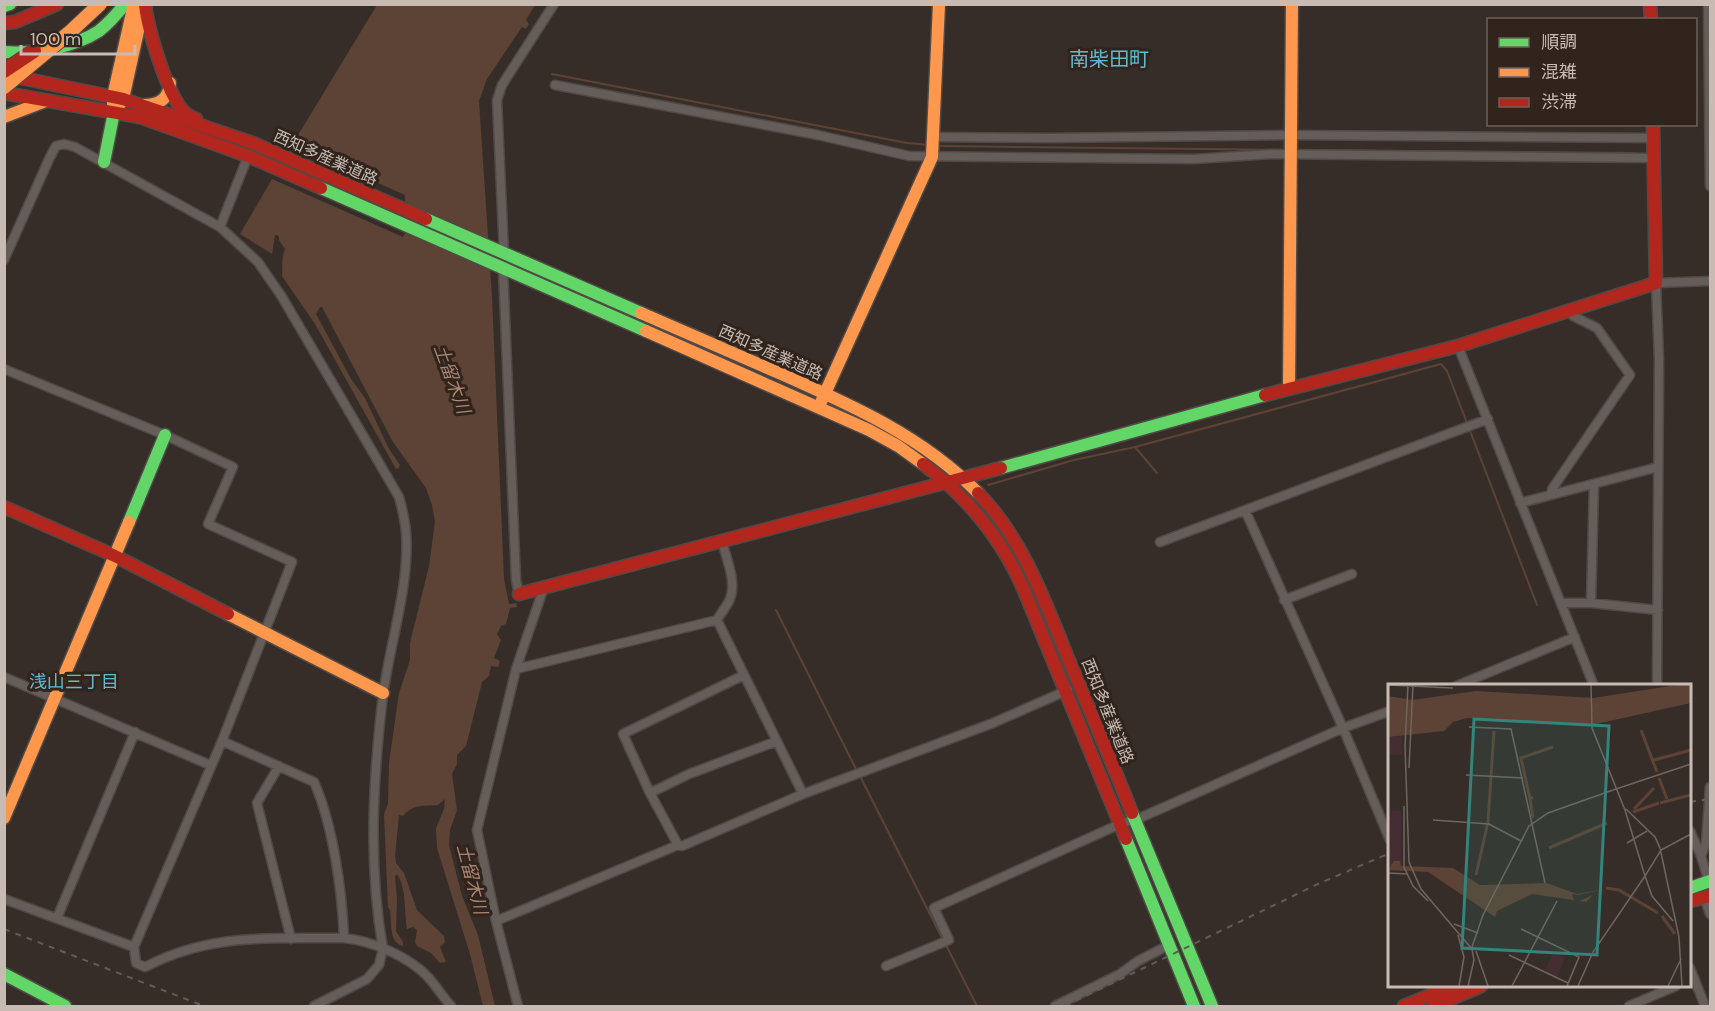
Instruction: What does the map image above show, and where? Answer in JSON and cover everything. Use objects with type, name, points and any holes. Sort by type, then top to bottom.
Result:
[{"type":"main road","points":[[4,6],[10,4]]},
{"type":"main road","points":[[4,23],[15,22],[57,4]]},
{"type":"main road","points":[[4,73],[42,45],[88,4]]},
{"type":"main road","points":[[4,87],[100,4]]},
{"type":"main road","points":[[4,52],[27,53],[86,38],[106,25],[125,4]]},
{"type":"main road","points":[[118,98],[134,4]]},
{"type":"main road","points":[[145,4],[146,18],[153,40],[178,102],[187,115],[251,149]]},
{"type":"main road","points":[[104,162],[114,112],[145,4]]},
{"type":"main road","points":[[819,407],[932,157],[939,4]]},
{"type":"main road","points":[[1289,388],[1292,280],[1292,4]]},
{"type":"main road","points":[[136,40],[146,36],[153,40]]},
{"type":"main road","points":[[4,82],[24,70]]},
{"type":"main road","name":"西知多産業道路","points":[[4,73],[142,105],[251,149],[500,259],[819,407],[897,446],[927,466],[946,482],[981,519],[1007,555],[1026,595],[1194,1006]]},
{"type":"main road","points":[[142,105],[156,105],[163,101],[169,94],[170,82]]},
{"type":"main road","name":"西知多産業道路","points":[[4,93],[140,117],[251,149]]},
{"type":"main road","points":[[4,117],[49,100]]},
{"type":"main road","points":[[519,594],[1059,453],[1289,388],[1458,346],[1656,283],[1653,131]]},
{"type":"main road","name":"西知多産業道路","points":[[500,259],[825,393],[885,421],[912,437],[963,478],[990,507],[1018,545],[1039,587],[1212,1006]]},
{"type":"main road","points":[[4,818],[8,802],[55,698],[165,435]]},
{"type":"main road","points":[[4,507],[115,556],[384,693]]},
{"type":"main road","points":[[1691,888],[1708,889]]},
{"type":"main road","points":[[1691,900],[1708,889]]},
{"type":"main road","points":[[4,974],[44,1002],[65,1006]]},
{"type":"main road","points":[[1404,1006],[1476,987]]},
{"type":"main road","points":[[1434,1006],[1454,992]]},
{"type":"street","points":[[519,594],[515,568],[500,259],[497,100],[502,85],[554,4]]},
{"type":"street","points":[[1708,4],[1710,186]]},
{"type":"street","points":[[555,85],[818,135],[909,156],[1194,159],[1291,155],[1653,158]]},
{"type":"street","points":[[933,137],[1039,139],[1653,131]]},
{"type":"street","points":[[4,260],[56,146],[64,144],[104,162],[220,227],[258,262],[282,297],[399,497],[406,532],[405,567],[384,693],[372,812],[372,838],[382,949],[379,965],[367,979],[314,1006]]},
{"type":"street","points":[[220,227],[251,149]]},
{"type":"street","points":[[1657,684],[1659,359],[1656,283],[1710,281]]},
{"type":"street","points":[[1551,494],[1552,489],[1630,375],[1597,328],[1573,316],[1571,311]]},
{"type":"street","points":[[1458,346],[1593,684]]},
{"type":"street","points":[[4,369],[165,435],[233,467],[207,524],[292,561],[222,741],[134,947],[136,963],[145,967],[169,954],[221,940],[344,938],[363,940],[410,962],[427,976],[451,1006]]},
{"type":"street","points":[[1160,542],[1488,419]]},
{"type":"street","points":[[1521,503],[1658,467]]},
{"type":"street","points":[[1591,603],[1594,484]]},
{"type":"street","points":[[1245,510],[1343,728],[1388,838]]},
{"type":"street","points":[[516,669],[717,620],[731,597],[732,589],[730,568],[722,541]]},
{"type":"street","points":[[1284,600],[1352,574]]},
{"type":"street","points":[[518,1006],[496,921],[477,830],[516,669],[544,587]]},
{"type":"street","points":[[1562,603],[1591,603],[1658,610]]},
{"type":"street","points":[[717,620],[803,794]]},
{"type":"street","points":[[1461,684],[1575,637]]},
{"type":"street","points":[[678,845],[650,793],[623,734],[744,675]]},
{"type":"street","points":[[4,677],[210,765]]},
{"type":"street","points":[[496,921],[803,794],[993,723],[1080,684]]},
{"type":"street","points":[[886,966],[949,940],[934,908],[1120,824],[1134,820],[1343,728],[1388,711]]},
{"type":"street","points":[[57,918],[135,732]]},
{"type":"street","points":[[222,741],[314,782],[333,847],[343,903],[344,938]]},
{"type":"street","points":[[650,793],[689,774],[777,741]]},
{"type":"street","points":[[279,765],[257,803],[291,939]]},
{"type":"street","points":[[1701,856],[1706,843],[1710,787]]},
{"type":"street","points":[[1691,835],[1701,856],[1708,889],[1710,914]]},
{"type":"street","points":[[4,899],[134,947]]},
{"type":"street","points":[[1055,1006],[1120,974],[1169,945]]},
{"type":"street","points":[[1691,979],[1705,1006]]},
{"type":"street","points":[[1629,1006],[1674,987]]},
{"type":"water","name":"土留木川","points":[[377,5],[535,5],[526,20],[529,24],[526,29],[522,27],[487,79],[479,101],[492,296],[504,579],[509,604],[516,603],[517,607],[510,608],[506,624],[501,626],[497,634],[501,640],[494,658],[500,661],[498,667],[491,666],[489,676],[482,682],[466,746],[457,755],[457,764],[452,774],[457,810],[450,830],[449,845],[462,896],[478,935],[495,1006],[483,1006],[470,954],[437,848],[436,828],[444,809],[445,799],[438,805],[419,806],[403,816],[399,815],[395,856],[396,863],[404,873],[417,910],[444,936],[445,942],[440,947],[446,962],[440,963],[431,953],[417,946],[415,942],[417,930],[413,927],[407,929],[404,893],[397,874],[395,877],[396,931],[403,946],[393,937],[388,907],[384,814],[388,804],[389,763],[399,693],[410,660],[410,643],[429,566],[435,522],[432,505],[426,488],[393,442],[322,307],[316,314],[351,379],[365,398],[389,449],[400,465],[399,468],[396,469],[315,324],[282,276],[285,249],[279,236],[275,235],[272,254],[240,234],[272,179],[403,237],[406,232],[405,195],[292,145]]},
{"type":"waterway","points":[[552,74],[907,143],[930,145]]},
{"type":"waterway","points":[[938,146],[1286,150]]},
{"type":"waterway","points":[[1295,150],[1633,153]]},
{"type":"waterway","points":[[1135,447],[1441,364],[1447,371],[1537,605]]},
{"type":"waterway","points":[[988,485],[1074,460],[1135,447],[1157,473]]},
{"type":"waterway","points":[[776,610],[857,771]]},
{"type":"waterway","points":[[860,776],[943,940]]},
{"type":"waterway","points":[[946,945],[977,1006]]},
{"type":"railway","points":[[1691,802],[1710,799]]},
{"type":"railway","points":[[1065,1006],[1320,883],[1388,854]]},
{"type":"railway","points":[[4,929],[204,1006]]},
{"type":"traffic: fast","points":[[4,6],[10,4]]},
{"type":"traffic: fast","points":[[4,52],[40,51],[77,42],[99,31],[125,4]]},
{"type":"traffic: fast","points":[[104,162],[114,112]]},
{"type":"traffic: fast","points":[[321,188],[646,331]]},
{"type":"traffic: fast","points":[[426,219],[641,313]]},
{"type":"traffic: fast","points":[[1001,468],[1265,395]]},
{"type":"traffic: fast","points":[[129,522],[165,435]]},
{"type":"traffic: fast","points":[[1132,813],[1212,1006]]},
{"type":"traffic: fast","points":[[1126,839],[1194,1006]]},
{"type":"traffic: fast","points":[[1691,888],[1710,881]]},
{"type":"traffic: fast","points":[[4,974],[65,1006]]},
{"type":"traffic: slow","points":[[4,87],[100,4]]},
{"type":"traffic: slow","points":[[113,107],[113,96],[134,4]]},
{"type":"traffic: slow","points":[[118,107],[123,99],[144,4]]},
{"type":"traffic: slow","points":[[822,400],[932,157],[939,4]]},
{"type":"traffic: slow","points":[[1289,388],[1292,4]]},
{"type":"traffic: slow","points":[[144,105],[162,100],[168,93],[170,83]]},
{"type":"traffic: slow","points":[[4,117],[46,101]]},
{"type":"traffic: slow","points":[[641,313],[859,410],[909,438],[956,473],[978,493]]},
{"type":"traffic: slow","points":[[646,331],[869,430],[898,446],[923,464]]},
{"type":"traffic: slow","points":[[4,818],[129,522]]},
{"type":"traffic: slow","points":[[228,614],[383,693]]},
{"type":"traffic: jam","points":[[4,23],[15,22],[57,4]]},
{"type":"traffic: jam","points":[[1650,4],[1651,18]]},
{"type":"traffic: jam","points":[[145,5],[154,45],[171,91],[184,112],[196,119]]},
{"type":"traffic: jam","points":[[4,71],[34,51]]},
{"type":"traffic: jam","points":[[7,75],[123,99],[253,143],[426,219]]},
{"type":"traffic: jam","points":[[4,93],[140,117],[248,156],[321,188]]},
{"type":"traffic: jam","points":[[1265,395],[1458,346],[1656,283],[1653,126]]},
{"type":"traffic: jam","points":[[923,464],[970,506],[984,522],[1007,557],[1026,595],[1126,839]]},
{"type":"traffic: jam","points":[[519,594],[1001,468]]},
{"type":"traffic: jam","points":[[978,493],[1007,529],[1030,570],[1132,813]]},
{"type":"traffic: jam","points":[[4,507],[115,556],[228,614]]},
{"type":"traffic: jam","points":[[1691,901],[1710,896]]},
{"type":"traffic: jam","points":[[1404,1006],[1451,987]]},
{"type":"traffic: jam","points":[[1434,1006],[1479,987]]},
{"type":"district","name":"南柴田町","points":[[1109,59]]},
{"type":"district","name":"浅山三丁目","points":[[74,682]]}]
